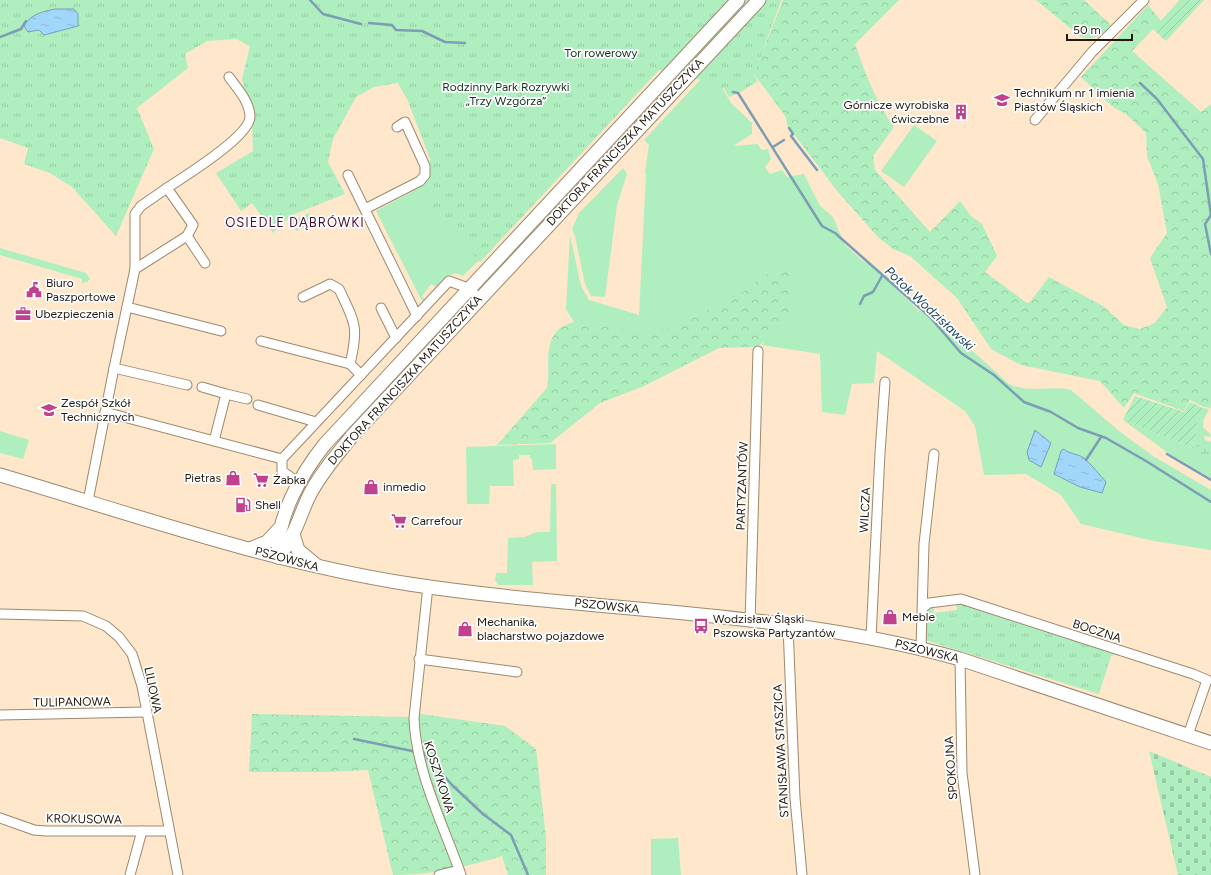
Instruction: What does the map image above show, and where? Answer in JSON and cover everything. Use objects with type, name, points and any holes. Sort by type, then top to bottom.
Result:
[{"type":"main road","name":"DOKTORA FRANCISZKA MATUSZCZYKA","points":[[278,557],[279,529],[299,483],[311,461],[325,444],[468,288],[738,0]]},
{"type":"main road","name":"DOKTORA FRANCISZKA MATUSZCZYKA","points":[[278,557],[287,547],[309,495],[326,468],[357,430],[759,0]]},
{"type":"main road","name":"PSZOWSKA","points":[[0,475],[250,550],[320,568],[428,586],[788,626],[871,638],[921,648],[960,659],[1211,743]]},
{"type":"main road","points":[[250,550],[267,542],[279,529]]},
{"type":"main road","points":[[293,534],[298,550],[320,568]]},
{"type":"street","points":[[1034,120],[1092,52],[1144,0]]},
{"type":"street","points":[[88,501],[114,368],[136,269],[135,214],[141,206],[234,141],[244,129],[250,118],[248,104],[229,77]]},
{"type":"street","points":[[365,209],[420,181],[425,175],[425,166],[405,122],[396,126]]},
{"type":"street","points":[[348,175],[416,316]]},
{"type":"street","points":[[136,269],[187,236],[193,225],[167,188]]},
{"type":"street","points":[[187,236],[205,263]]},
{"type":"street","points":[[299,483],[282,471],[282,459],[449,281],[468,288],[479,298]]},
{"type":"street","points":[[303,297],[330,284],[339,289],[354,320],[356,332],[350,364]]},
{"type":"street","points":[[127,307],[221,330]]},
{"type":"street","points":[[381,308],[396,338]]},
{"type":"street","points":[[261,341],[350,364],[361,375]]},
{"type":"street","name":"PARTYZANTÓW","points":[[750,622],[758,351]]},
{"type":"street","points":[[114,368],[187,385]]},
{"type":"street","name":"WILCZA","points":[[871,638],[885,382]]},
{"type":"street","points":[[202,387],[247,399]]},
{"type":"street","points":[[214,441],[226,394]]},
{"type":"street","points":[[258,406],[316,422]]},
{"type":"street","points":[[105,412],[282,459]]},
{"type":"street","points":[[921,648],[924,607],[924,544],[934,454]]},
{"type":"street","name":"KOSZYKOWA","points":[[428,586],[414,718],[415,739],[421,764],[460,873]]},
{"type":"street","name":"BOCZNA","points":[[924,607],[929,603],[961,599],[1193,674],[1207,680],[1188,735]]},
{"type":"street","name":"LILIOWA","points":[[0,614],[83,616],[106,626],[119,637],[132,654],[142,686],[145,712],[178,875]]},
{"type":"street","name":"STANISŁAWA STASZICA","points":[[788,626],[795,798],[802,875]]},
{"type":"street","points":[[420,659],[517,672]]},
{"type":"street","name":"SPOKOJNA","points":[[960,659],[962,773],[975,875]]},
{"type":"street","name":"TULIPANOWA","points":[[0,715],[145,712]]},
{"type":"street","name":"KROKUSOWA","points":[[0,818],[34,830],[169,831]]},
{"type":"street","points":[[130,875],[142,831]]},
{"type":"street","points":[[439,875],[460,873]]},
{"type":"green space","name":"Rodzinny Park Rozrywki „Trzy Wzgórza”","points":[[0,0],[781,1],[754,75],[758,81],[729,97],[724,88],[711,82],[659,70],[480,262],[432,204],[425,187],[429,174],[430,159],[408,101],[398,83],[374,87],[356,97],[333,139],[328,162],[345,194],[292,215],[273,233],[252,203],[241,211],[216,173],[253,151],[252,120],[242,79],[250,46],[236,39],[207,41],[185,54],[188,68],[137,108],[154,149],[116,236],[72,187],[50,173],[24,164],[28,148],[0,138]]},
{"type":"green space","points":[[783,0],[899,0],[855,44],[872,87],[882,108],[894,127],[873,156],[875,170],[930,232],[960,201],[970,215],[982,224],[997,256],[985,272],[1027,303],[1030,302],[1049,277],[1103,306],[1124,325],[1140,329],[1155,323],[1167,307],[1150,258],[1167,233],[1158,184],[1147,156],[1146,133],[1127,115],[1112,106],[1081,77],[1148,5],[1161,21],[1132,51],[1201,112],[1211,104],[1211,408],[1204,407],[1190,400],[1184,411],[1134,393],[1124,408],[1100,381],[1021,365],[991,349],[957,298],[910,256],[893,249],[877,236],[838,192],[787,125],[786,117],[754,74]]},
{"type":"green space","points":[[1036,0],[1084,0],[1111,25],[1104,32],[1094,38],[1081,37]]},
{"type":"green space","points":[[1180,0],[1204,0],[1166,41],[1153,29]]},
{"type":"green space","points":[[701,79],[726,81],[723,89],[731,103],[752,123],[752,134],[733,146],[757,144],[762,150],[768,149],[771,159],[765,167],[770,174],[782,170],[787,177],[804,174],[820,206],[833,217],[845,245],[863,261],[879,270],[899,287],[898,290],[918,310],[945,326],[1009,384],[1017,387],[1033,389],[1056,388],[1071,390],[1119,431],[1153,456],[1211,490],[1211,550],[1154,541],[1081,524],[1061,495],[1026,474],[984,475],[975,426],[965,411],[877,351],[874,383],[852,384],[845,415],[822,412],[820,354],[762,345],[787,311],[772,283],[673,332],[636,334],[611,332],[575,324],[566,309],[570,235],[581,286],[589,300],[639,315],[645,172],[649,145],[644,140]]},
{"type":"green space","points":[[914,125],[937,141],[904,187],[881,171]]},
{"type":"green space","points":[[623,168],[627,174],[617,205],[605,297],[591,296],[585,284],[575,236],[572,229],[579,213]]},
{"type":"green space","points":[[426,175],[430,175],[479,260],[463,276],[459,274],[451,274],[436,287],[431,284],[422,296],[425,300],[423,303],[376,211],[419,188]]},
{"type":"green space","points":[[309,213],[313,223],[296,231],[292,221]]},
{"type":"green space","points":[[0,248],[86,273],[90,279],[87,282],[82,283],[82,279],[0,255]]},
{"type":"green space","points":[[790,270],[791,311],[774,336],[756,347],[719,348],[644,386],[600,403],[550,443],[497,445],[547,388],[550,344],[557,331],[566,325],[576,321],[595,327],[613,326],[629,331],[667,329],[738,296],[765,275]]},
{"type":"green space","points":[[1135,396],[1184,412],[1190,402],[1203,408],[1198,417],[1193,448],[1123,420]]},
{"type":"green space","points":[[1203,408],[1209,409],[1204,419],[1203,427],[1211,435],[1211,437],[1204,436],[1205,440],[1211,442],[1211,478],[1171,455],[1123,420],[1193,448],[1198,417]]},
{"type":"green space","points":[[0,431],[29,440],[23,459],[0,453]]},
{"type":"green space","points":[[1201,441],[1211,443],[1211,461],[1195,453],[1197,443]]},
{"type":"green space","points":[[556,444],[556,469],[533,470],[530,455],[519,455],[519,459],[513,460],[514,486],[490,486],[489,504],[467,504],[466,447]]},
{"type":"green space","points":[[551,484],[556,484],[557,561],[532,562],[533,585],[498,585],[495,580],[496,573],[507,573],[508,538],[525,537],[536,532],[550,532]]},
{"type":"green space","points":[[956,602],[1082,643],[1085,642],[1118,653],[1111,656],[1099,694],[925,640],[926,609],[933,604],[934,613],[957,610]]},
{"type":"green space","points":[[252,714],[409,717],[421,714],[505,726],[536,749],[546,838],[546,875],[508,875],[502,856],[448,870],[421,874],[393,875],[368,770],[325,772],[249,772]]},
{"type":"green space","points":[[1149,751],[1211,777],[1211,875],[1178,875]]},
{"type":"green space","points":[[678,838],[681,875],[651,875],[651,839]]},
{"type":"water","points":[[55,9],[74,9],[78,14],[78,26],[44,35],[39,30],[28,32],[24,26],[29,19],[42,12]]},
{"type":"water","points":[[1035,430],[1051,443],[1041,467],[1029,460],[1027,452]]},
{"type":"water","points":[[1063,449],[1084,458],[1106,482],[1102,493],[1080,487],[1054,474],[1061,451]]},
{"type":"waterway","name":"Potok Wodzisławski","points":[[310,0],[323,14],[361,24]]},
{"type":"waterway","points":[[0,37],[21,29],[26,21]]},
{"type":"waterway","name":"Potok Wodzisławski","points":[[369,23],[392,25],[396,30],[422,31],[445,42],[465,43]]},
{"type":"waterway","points":[[1140,83],[1157,99],[1203,159],[1211,215]]},
{"type":"waterway","name":"Potok Wodzisławski","points":[[733,92],[738,93],[822,226],[835,233],[930,317],[961,353],[994,375],[1024,402],[1051,412],[1078,428],[1106,438],[1211,502]]},
{"type":"waterway","points":[[789,128],[793,134],[791,136],[817,170]]},
{"type":"waterway","points":[[773,147],[784,140]]},
{"type":"waterway","points":[[1211,215],[1205,224],[1211,254]]},
{"type":"waterway","points":[[860,304],[864,296],[873,292],[882,276]]},
{"type":"waterway","points":[[1086,460],[1101,437]]},
{"type":"waterway","points":[[1167,454],[1211,480]]},
{"type":"waterway","points":[[354,739],[412,751]]},
{"type":"waterway","points":[[423,752],[452,785],[483,814],[511,835],[528,875]]},
{"type":"place","name":"Technikum nr 1 imienia Piastów Śląskich","points":[[1002,100]]},
{"type":"place","name":"Górnicze wyrobiska ćwiczebne","points":[[961,112]]},
{"type":"place","name":"Biuro Paszportowe","points":[[34,290]]},
{"type":"place","name":"Ubezpieczenia","points":[[23,314]]},
{"type":"place","name":"Zespół Szkół Technicznych","points":[[49,410]]},
{"type":"place","name":"Pietras","points":[[233,478]]},
{"type":"place","name":"Żabka","points":[[261,480]]},
{"type":"place","name":"inmedio","points":[[371,487]]},
{"type":"place","name":"Shell","points":[[243,505]]},
{"type":"place","name":"Carrefour","points":[[399,521]]},
{"type":"place","name":"Meble","points":[[890,617]]},
{"type":"place","name":"Wodzisław Śląski Pszowska Partyzantów","points":[[701,626]]},
{"type":"place","name":"Mechanika, blacharstwo pojazdowe","points":[[465,629]]},
{"type":"district","name":"OSIEDLE DĄBRÓWKI","points":[[295,222]]},
{"type":"park label","name":"Tor rowerowy","points":[[601,53]]}]
